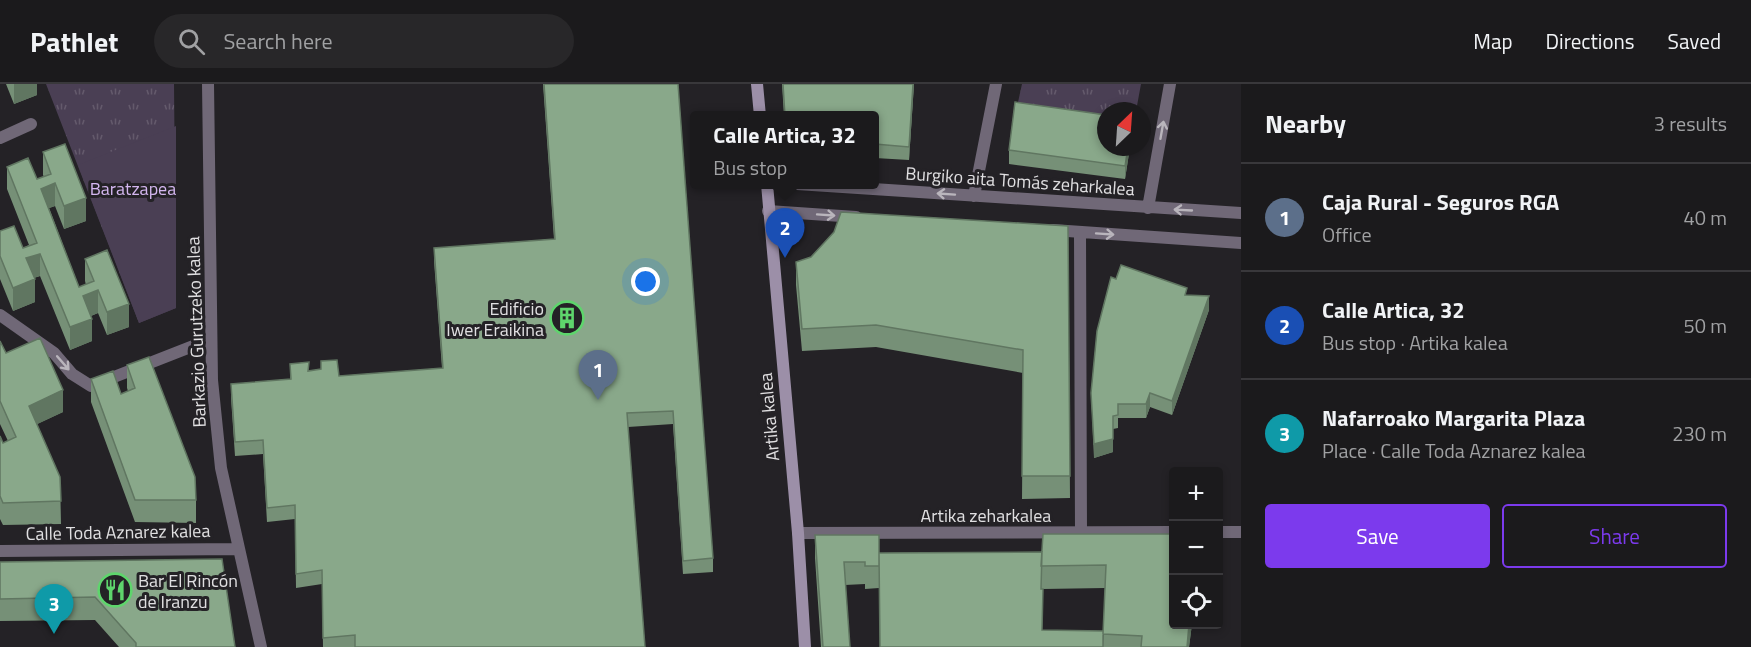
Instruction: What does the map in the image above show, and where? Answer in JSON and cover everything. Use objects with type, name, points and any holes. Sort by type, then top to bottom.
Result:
[{"type":"street","name":"Barkazio Gurutzeko kalea","points":[[208,84],[211,339],[221,468],[237,549],[261,647]]},
{"type":"street","points":[[757,84],[760,111]]},
{"type":"street","points":[[974,196],[996,84]]},
{"type":"street","points":[[1148,208],[1170,84]]},
{"type":"street","points":[[0,138],[31,124]]},
{"type":"street","name":"Artika kalea","points":[[767,189],[798,533],[805,647]]},
{"type":"street","name":"Burgiko aita Tomás zeharkalea","points":[[871,189],[1241,213]]},
{"type":"street","points":[[768,211],[872,218]]},
{"type":"street","points":[[1045,230],[1241,243]]},
{"type":"street","points":[[1080,232],[1081,533]]},
{"type":"street","points":[[0,315],[54,353],[72,374],[91,386],[211,339]]},
{"type":"street","name":"Artika zeharkalea","points":[[798,533],[1169,532]]},
{"type":"street","points":[[1223,532],[1241,532]]},
{"type":"street","name":"Calle Toda Aznarez kalea","points":[[0,551],[237,549]]},
{"type":"green space","name":"Baratzapea","points":[[46,84],[174,84],[176,308],[139,323]]},
{"type":"green space","points":[[1022,84],[1141,84],[1138,102],[1097,102],[1097,127],[1015,116]]},
{"type":"green space","name":"Baratzapea","points":[[176,126],[176,308],[139,323],[78,165]]},
{"type":"building","name":"Edificio Iwer Eraikina","points":[[544,84],[678,84],[713,558],[683,561],[673,411],[627,413],[645,647],[355,647],[355,635],[323,638],[322,570],[296,574],[295,505],[267,508],[263,440],[235,442],[231,384],[291,379],[290,364],[309,362],[308,371],[321,369],[321,361],[337,360],[339,376],[443,368],[434,248],[555,239]]},
{"type":"building","points":[[783,84],[913,84],[909,147],[879,144],[879,111],[785,111]]},
{"type":"building","points":[[1015,102],[1097,114],[1097,156],[1127,156],[1125,166],[1009,150]]},
{"type":"building","points":[[65,144],[86,198],[64,206],[55,183],[41,189],[79,287],[94,281],[85,259],[107,250],[129,304],[107,312],[98,290],[83,296],[92,319],[70,327],[40,254],[26,258],[35,279],[13,288],[0,256],[0,231],[14,226],[23,248],[37,243],[7,167],[28,158],[37,179],[51,174],[43,152]]},
{"type":"building","points":[[841,212],[1068,226],[1070,476],[1022,476],[1023,350],[876,325],[802,329],[796,262],[811,257],[834,232]]},
{"type":"building","points":[[1121,265],[1187,288],[1185,295],[1209,296],[1172,401],[1150,393],[1146,404],[1118,404],[1118,415],[1113,416],[1113,439],[1094,444],[1091,393],[1097,331],[1111,277],[1116,279]]},
{"type":"building","points":[[40,338],[63,390],[29,406],[60,477],[61,501],[3,503],[0,496],[0,436],[3,443],[16,437],[0,401],[0,341],[6,353]]},
{"type":"building","points":[[149,357],[195,477],[196,500],[135,500],[91,379],[113,371],[121,394],[135,388],[127,365]]},
{"type":"building","points":[[1043,534],[1169,534],[1169,629],[1189,629],[1187,647],[1141,647],[1142,636],[1103,634],[1106,565],[1041,566]]},
{"type":"building","points":[[815,535],[879,535],[879,566],[865,566],[865,562],[844,562],[850,647],[823,647]]},
{"type":"building","points":[[1042,552],[1042,630],[1103,631],[1103,647],[880,647],[879,553]]},
{"type":"building","points":[[222,559],[235,647],[136,647],[136,643],[95,597],[0,599],[0,562]]},
{"type":"place","name":"Calle Artica, 32","points":[[785,258]]},
{"type":"place","name":"Edificio Iwer Eraikina","points":[[567,318]]},
{"type":"place","name":"Caja Rural - Seguros RGA","points":[[598,400]]},
{"type":"place","name":"Bar El Rincón de Iranzu","points":[[115,590]]},
{"type":"place","name":"Nafarroako Margarita Plaza","points":[[54,634]]}]
